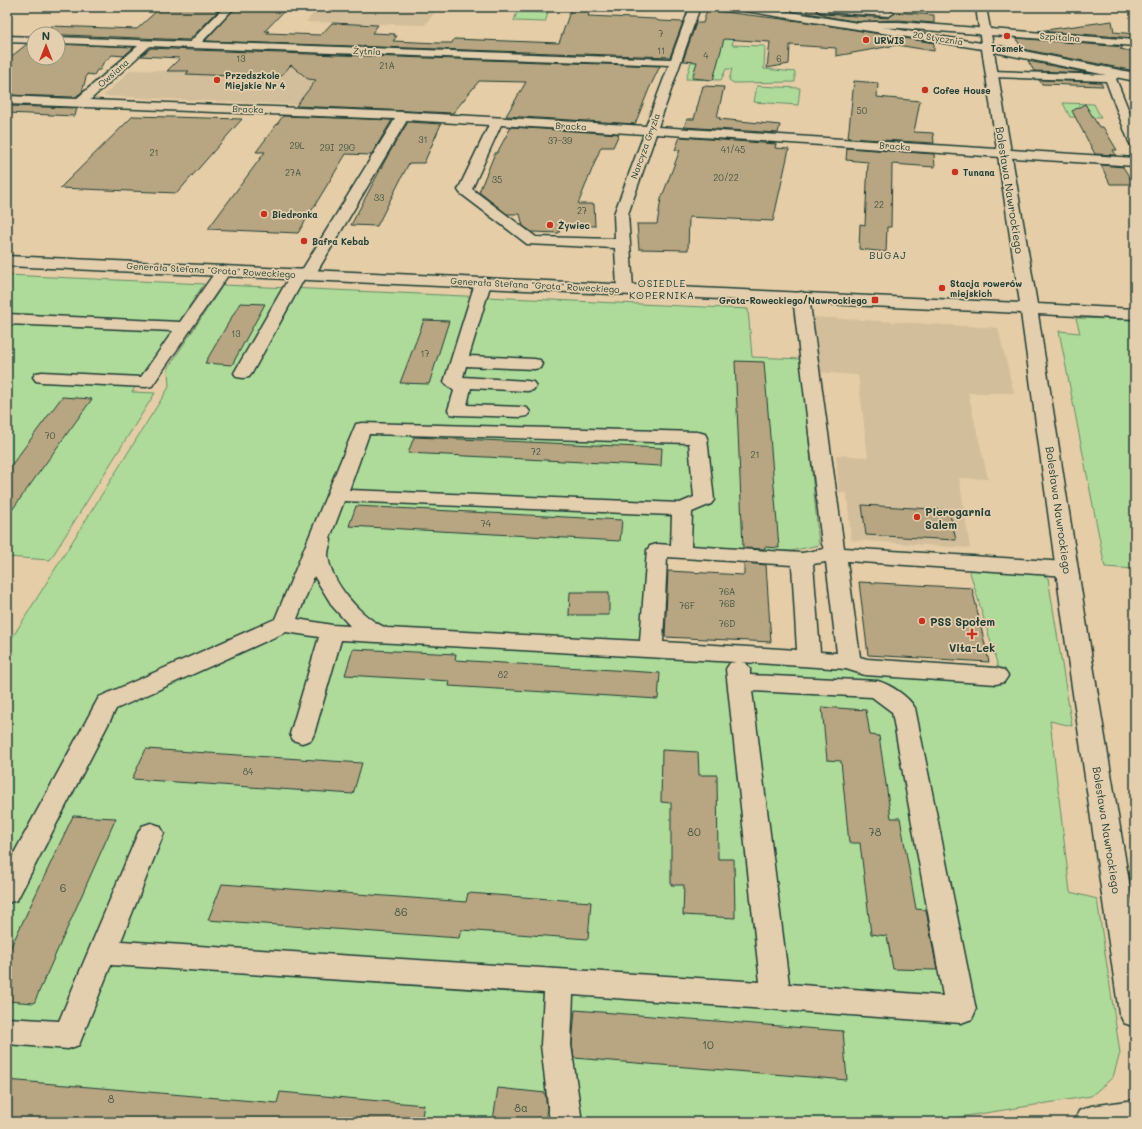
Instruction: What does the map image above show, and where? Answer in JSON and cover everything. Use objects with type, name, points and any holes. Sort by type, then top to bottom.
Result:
[{"type":"street","points":[[193,45],[230,7]]},
{"type":"street","name":"Narcyza Gryzla","points":[[625,289],[621,214],[695,7]]},
{"type":"street","name":"20 Stycznia","points":[[739,7],[821,10],[863,26],[987,46],[1114,76],[1135,76]]},
{"type":"street","name":"Bolesława Nawrockiego","points":[[981,7],[1029,308],[1135,1013]]},
{"type":"street","points":[[821,10],[900,13]]},
{"type":"street","name":"Szpitalna","points":[[863,26],[898,24],[1135,43]]},
{"type":"street","points":[[7,39],[26,40]]},
{"type":"street","name":"Żytnia","points":[[66,40],[676,62]]},
{"type":"street","name":"Owsiana","points":[[79,103],[148,44]]},
{"type":"street","points":[[992,74],[1114,76],[1135,142]]},
{"type":"street","name":"Bracka","points":[[7,100],[403,116],[1135,162]]},
{"type":"street","points":[[243,373],[303,274],[403,116]]},
{"type":"street","points":[[496,122],[465,190],[532,241],[623,244]]},
{"type":"street","name":"Generała Stefana \"Grota\" Roweckiego","points":[[7,261],[801,297],[1135,314]]},
{"type":"street","points":[[42,377],[146,382],[223,271]]},
{"type":"street","points":[[453,382],[483,283]]},
{"type":"street","points":[[801,297],[832,544],[836,554],[849,661]]},
{"type":"street","points":[[7,319],[183,327]]},
{"type":"street","points":[[460,361],[534,364]]},
{"type":"street","points":[[453,382],[527,386]]},
{"type":"street","points":[[453,382],[463,389],[457,410],[521,412]]},
{"type":"street","points":[[284,624],[337,495],[362,428],[698,438],[704,500],[682,509],[337,495]]},
{"type":"street","points":[[681,552],[682,509]]},
{"type":"street","points":[[323,530],[318,555],[327,581],[351,615],[373,632],[397,635]]},
{"type":"street","points":[[651,649],[657,550],[802,559],[836,554],[1068,569]]},
{"type":"street","points":[[802,559],[809,658]]},
{"type":"street","points":[[7,892],[107,703],[284,624],[332,632],[809,658],[849,661],[865,667],[996,676]]},
{"type":"street","points":[[302,734],[332,632]]},
{"type":"street","points":[[736,655],[776,996]]},
{"type":"street","points":[[102,952],[776,996],[961,1010],[904,708],[878,690],[740,682]]},
{"type":"street","points":[[7,1031],[68,1035],[151,833]]},
{"type":"street","points":[[559,983],[556,1045],[566,1122]]},
{"type":"street","points":[[1091,1122],[1135,1116]]},
{"type":"shaded area","points":[[319,7],[439,7],[425,25],[306,22]]},
{"type":"shaded area","name":"Przedszkole Miejskie Nr 4","points":[[196,49],[319,53],[300,76],[317,77],[297,105],[103,96],[131,70],[173,71]]},
{"type":"shaded area","points":[[811,317],[998,328],[1014,393],[968,393],[988,479],[959,478],[970,548],[851,540],[847,493],[839,493],[836,455],[868,457],[858,375],[816,372]]},
{"type":"green space","points":[[517,12],[548,13],[545,22],[514,21]]},
{"type":"green space","points":[[700,31],[735,32],[732,45],[765,46],[764,69],[795,72],[795,82],[734,83],[729,80],[732,69],[726,69],[721,80],[686,79]]},
{"type":"green space","points":[[757,86],[800,88],[798,105],[754,102]]},
{"type":"green space","points":[[1063,103],[1094,104],[1101,118],[1070,117]]},
{"type":"green space","points":[[7,275],[204,284],[132,392],[155,393],[50,560],[7,557]]},
{"type":"green space","points":[[223,285],[748,309],[752,357],[801,359],[819,545],[791,551],[649,547],[643,653],[1003,683],[969,569],[1038,572],[1048,578],[1072,726],[1050,721],[1070,892],[1097,899],[1120,1053],[1113,1077],[1091,1096],[929,1122],[7,1122],[7,646],[169,387],[168,368]]},
{"type":"green space","points":[[1076,318],[1135,320],[1135,569],[1105,567],[1059,331],[1080,333]]},
{"type":"building","points":[[161,7],[222,7],[189,40],[66,35],[66,27],[137,29]]},
{"type":"building","points":[[236,7],[285,7],[282,10],[284,11],[265,31],[269,31],[267,33],[321,35],[332,23],[378,25],[372,33],[395,34],[394,36],[397,36],[393,41],[438,43],[452,43],[454,39],[559,43],[571,9],[590,10],[588,16],[655,19],[659,21],[683,22],[670,57],[205,41]]},
{"type":"building","points":[[807,7],[816,7],[817,12],[822,14],[889,18],[895,12],[934,15],[934,23],[899,20],[859,22],[807,13]]},
{"type":"building","points":[[707,10],[807,22],[934,43],[934,51],[897,45],[836,56],[836,48],[790,45],[789,64],[767,68],[770,42],[724,39],[713,80],[692,78],[697,62],[683,61],[696,23],[703,23]]},
{"type":"building","points":[[1112,21],[1114,32],[1135,34],[1135,38],[1038,31]]},
{"type":"building","points":[[1016,38],[1123,47],[1120,49],[1135,52],[1135,71],[1022,49]]},
{"type":"building","points":[[66,44],[134,47],[124,56],[112,55],[103,63],[100,70],[97,70],[94,75],[87,74],[82,92],[75,97],[7,95],[7,60],[26,45],[26,66],[66,66]]},
{"type":"building","points":[[151,48],[660,66],[635,124],[506,116],[526,82],[479,81],[453,113],[296,106],[316,80],[308,79],[291,65],[279,78],[186,74],[189,71],[167,71],[180,58],[141,56]]},
{"type":"building","points":[[1028,61],[1088,73],[1034,71]]},
{"type":"building","points":[[1039,80],[1100,82],[1103,86],[1042,84]]},
{"type":"building","points":[[854,81],[878,83],[877,97],[920,101],[914,132],[933,133],[934,143],[848,138]]},
{"type":"building","points":[[703,86],[724,87],[717,117],[720,117],[719,119],[780,125],[778,133],[684,127],[687,119],[694,119]]},
{"type":"building","points":[[1085,104],[1099,127],[1103,127],[1117,150],[1113,150],[1116,155],[1095,154],[1072,111]]},
{"type":"building","points":[[7,106],[77,108],[75,116],[7,113]]},
{"type":"building","points":[[133,116],[242,119],[177,193],[60,188]]},
{"type":"building","points":[[283,116],[392,120],[371,155],[346,154],[298,233],[208,229],[265,152],[256,152]]},
{"type":"building","points":[[408,122],[441,124],[424,163],[409,163],[377,226],[351,225],[388,155]]},
{"type":"building","points":[[511,127],[619,134],[613,147],[601,147],[578,204],[594,204],[595,226],[560,224],[559,233],[532,232],[523,226],[520,214],[507,214],[479,192],[495,153],[497,153]]},
{"type":"building","points":[[680,137],[776,144],[775,148],[789,149],[773,221],[689,217],[688,250],[639,249],[637,224],[657,224],[661,199],[680,150],[675,150]]},
{"type":"building","points":[[847,148],[934,154],[935,167],[892,164],[891,227],[887,227],[886,252],[859,249],[860,224],[865,225],[868,162],[846,160]]},
{"type":"building","points":[[1101,165],[1123,167],[1134,184],[1110,184]]},
{"type":"building","points":[[240,303],[265,304],[232,365],[205,363]]},
{"type":"building","points":[[424,320],[449,321],[429,384],[400,383]]},
{"type":"building","points":[[735,361],[764,362],[779,548],[743,548]]},
{"type":"building","points":[[62,397],[92,399],[7,517],[7,471]]},
{"type":"building","points":[[414,437],[662,448],[661,466],[408,453]]},
{"type":"building","points":[[862,505],[949,510],[956,540],[866,535]]},
{"type":"building","points":[[356,506],[622,520],[620,541],[349,526]]},
{"type":"building","points":[[744,563],[766,565],[771,642],[665,637],[668,571],[744,575]]},
{"type":"building","name":"PSS Społem","points":[[859,582],[972,588],[989,662],[868,655]]},
{"type":"building","points":[[570,592],[609,592],[609,615],[569,615]]},
{"type":"building","points":[[353,649],[456,654],[455,660],[660,673],[658,699],[449,686],[450,681],[345,675]]},
{"type":"building","points":[[822,707],[866,710],[870,735],[879,736],[891,818],[900,818],[916,909],[926,910],[937,970],[893,969],[887,936],[871,934],[860,843],[849,843],[841,761],[827,760]]},
{"type":"building","points":[[146,749],[362,763],[353,794],[132,779]]},
{"type":"building","points":[[662,750],[698,752],[699,775],[717,775],[718,859],[734,859],[735,918],[683,915],[684,885],[671,885],[671,803],[661,802]]},
{"type":"building","points":[[73,816],[116,818],[34,1003],[7,1001],[7,955]]},
{"type":"building","points":[[222,884],[466,902],[468,893],[591,902],[588,939],[461,930],[459,938],[208,920]]},
{"type":"building","points":[[575,1010],[843,1031],[847,1080],[574,1058],[572,1045]]},
{"type":"building","points":[[7,1080],[277,1103],[280,1092],[424,1105],[421,1122],[7,1122]]},
{"type":"building","points":[[498,1088],[545,1093],[547,1108],[545,1122],[493,1120]]},
{"type":"place","name":"Tosmek","points":[[1007,36]]},
{"type":"place","name":"URWIS","points":[[866,40]]},
{"type":"place","name":"Przedszkole Miejskie Nr 4","points":[[217,80]]},
{"type":"place","name":"Cofee House","points":[[925,90]]},
{"type":"place","name":"Tunana","points":[[955,172]]},
{"type":"place","name":"Biedronka","points":[[264,214]]},
{"type":"place","name":"Żywiec","points":[[550,225]]},
{"type":"place","name":"Bafra Kebab","points":[[304,241]]},
{"type":"place","name":"Stacja rowerów miejskich","points":[[942,288]]},
{"type":"place","name":"Grota-Roweckiego/Nawrockiego","points":[[875,300]]},
{"type":"place","name":"Pierogarnia Salem","points":[[917,517]]},
{"type":"place","name":"PSS Społem","points":[[922,621]]},
{"type":"place","name":"Vita-Lek","points":[[972,634]]},
{"type":"district","name":"BUGAJ","points":[[888,255]]},
{"type":"district","name":"OSIEDLE KOPERNIKA","points":[[662,288]]}]
